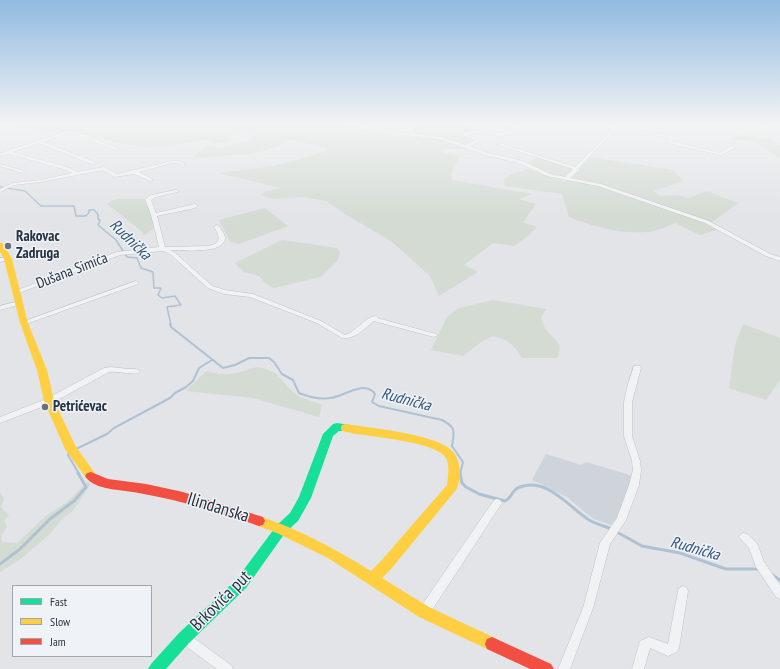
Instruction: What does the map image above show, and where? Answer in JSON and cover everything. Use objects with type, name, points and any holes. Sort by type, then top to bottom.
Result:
[{"type":"street","points":[[16,154],[68,169],[75,174]]},
{"type":"street","points":[[70,154],[93,163]]},
{"type":"street","points":[[488,154],[522,162],[549,175],[567,178],[617,191],[707,222],[768,255],[780,259]]},
{"type":"street","points":[[530,154],[577,169]]},
{"type":"street","points":[[567,178],[591,154]]},
{"type":"street","points":[[1,190],[9,186],[104,168],[116,176],[172,162],[183,164]]},
{"type":"street","points":[[0,165],[22,172]]},
{"type":"street","points":[[135,172],[150,180]]},
{"type":"street","points":[[176,191],[149,197],[148,199],[154,215],[162,248],[172,253],[210,287],[224,292],[251,295],[319,322],[340,336],[348,337],[352,335],[374,318],[434,335]]},
{"type":"street","points":[[154,215],[195,206]]},
{"type":"street","name":"Dušana Simića","points":[[17,292],[127,251],[162,248],[209,248],[221,242],[222,236],[217,227]]},
{"type":"street","name":"Ilindanska","points":[[0,244],[4,260],[17,292],[29,339],[42,370],[49,401],[73,451],[90,475],[101,482],[182,497],[222,508],[281,529],[333,554],[424,612],[546,669]]},
{"type":"street","points":[[24,323],[136,283]]},
{"type":"street","points":[[0,308],[19,303]]},
{"type":"street","points":[[0,420],[49,401],[107,370],[116,368],[127,373],[136,371]]},
{"type":"street","points":[[564,669],[588,608],[605,543],[625,512],[634,485],[637,470],[636,461],[628,436],[628,402],[637,368]]},
{"type":"street","name":"Brkovića put","points":[[156,669],[184,638],[241,584],[281,529],[294,517],[301,506],[326,440],[333,429],[341,427],[381,435],[402,437],[443,449],[452,459],[454,480],[452,487],[386,565],[372,578]]},
{"type":"street","points":[[424,612],[497,503]]},
{"type":"street","points":[[744,537],[753,546],[766,575],[780,594]]},
{"type":"street","points":[[638,669],[644,645],[646,643],[649,642],[668,650],[673,648],[683,591]]},
{"type":"street","points":[[184,638],[227,669]]},
{"type":"shaded area","points":[[196,154],[248,154],[192,158]]},
{"type":"shaded area","points":[[451,154],[460,156],[451,174],[452,180],[532,194],[519,199],[536,204],[523,222],[537,227],[514,246],[493,243],[464,265],[478,272],[439,296],[430,276],[391,241],[326,201],[304,197],[272,199],[261,195],[266,191],[281,188],[217,173],[286,163],[313,155]]},
{"type":"shaded area","points":[[774,154],[780,154],[780,158]]},
{"type":"shaded area","points":[[540,157],[575,169],[566,177],[544,172],[525,163]]},
{"type":"shaded area","points":[[591,157],[673,170],[684,181],[653,191],[661,196],[678,195],[688,198],[707,191],[738,203],[711,223],[720,229],[700,235],[675,223],[654,231],[633,232],[611,230],[569,217],[562,194],[505,186],[504,179],[511,174],[528,169],[565,182]]},
{"type":"shaded area","points":[[118,199],[148,199],[157,225],[145,235],[107,204]]},
{"type":"shaded area","points":[[265,208],[288,226],[239,244],[230,242],[219,220]]},
{"type":"shaded area","points":[[282,240],[337,248],[340,252],[338,260],[321,277],[274,288],[265,283],[259,276],[244,272],[235,263]]},
{"type":"shaded area","points":[[493,300],[546,309],[541,318],[545,328],[559,344],[557,358],[522,358],[510,343],[493,336],[481,342],[463,356],[431,350],[447,317],[459,308]]},
{"type":"shaded area","points":[[743,324],[780,338],[780,380],[766,400],[729,388],[735,345]]},
{"type":"shaded area","points":[[257,367],[271,371],[297,395],[322,405],[319,417],[253,398],[186,391],[206,371],[221,374],[232,374]]},
{"type":"shaded area","points":[[546,454],[581,465],[586,462],[633,476],[618,517],[611,525],[594,519],[567,497],[532,480]]},
{"type":"shaded area","points":[[87,482],[91,484],[72,512],[62,519],[50,534],[22,558],[0,572],[0,494],[1,493],[4,499],[1,507],[9,516],[4,520],[7,527],[1,536],[2,542],[17,543],[46,516],[67,502]]},
{"type":"waterway","name":"Rudnička","points":[[0,187],[25,191],[41,206],[74,206],[76,216],[85,216],[89,213],[89,210],[94,210],[98,214],[98,219],[100,220],[98,225],[116,240],[127,257],[137,258],[141,268],[153,272],[154,288],[161,288],[158,295],[162,298],[175,296],[181,305],[167,307],[171,325]]},
{"type":"waterway","name":"Rudnička","points":[[170,324],[171,327],[223,368],[235,365],[249,358],[269,358],[274,362],[282,374],[293,380],[299,393],[314,398],[326,399],[360,388],[365,388],[375,394],[372,402],[379,406],[442,420],[450,425],[453,430],[452,446],[463,462],[460,474]]},
{"type":"waterway","points":[[76,449],[107,434],[114,428],[170,398],[193,381],[199,368],[212,360]]},
{"type":"waterway","points":[[69,453],[68,455],[79,474]]},
{"type":"waterway","points":[[0,564],[20,549],[50,519],[74,501],[86,487],[78,473]]},
{"type":"waterway","name":"Rudnička","points":[[460,474],[462,483],[466,487],[479,494],[505,501],[517,488],[530,485],[539,486],[557,495],[589,520],[612,529]]},
{"type":"waterway","name":"Rudnička","points":[[615,531],[642,546],[680,553],[726,569],[760,569]]},
{"type":"waterway","name":"Rudnička","points":[[771,574],[780,580]]},
{"type":"traffic: fast","points":[[156,669],[184,638],[241,584],[281,529],[294,517],[305,498],[328,434],[337,427],[346,428]]},
{"type":"traffic: slow","points":[[0,245],[8,259],[24,323],[42,370],[49,401],[71,449],[91,476]]},
{"type":"traffic: slow","points":[[346,428],[417,440],[431,444],[449,454],[453,466],[454,479],[452,487],[386,565],[372,578]]},
{"type":"traffic: slow","points":[[259,521],[281,529],[333,554],[424,612],[492,644]]},
{"type":"traffic: jam","points":[[91,476],[96,480],[108,484],[146,489],[183,497],[259,521]]},
{"type":"traffic: jam","points":[[492,644],[546,669]]},
{"type":"place","name":"Rakovac Zadruga","points":[[8,246]]},
{"type":"place","name":"Petrićevac","points":[[45,407]]}]
